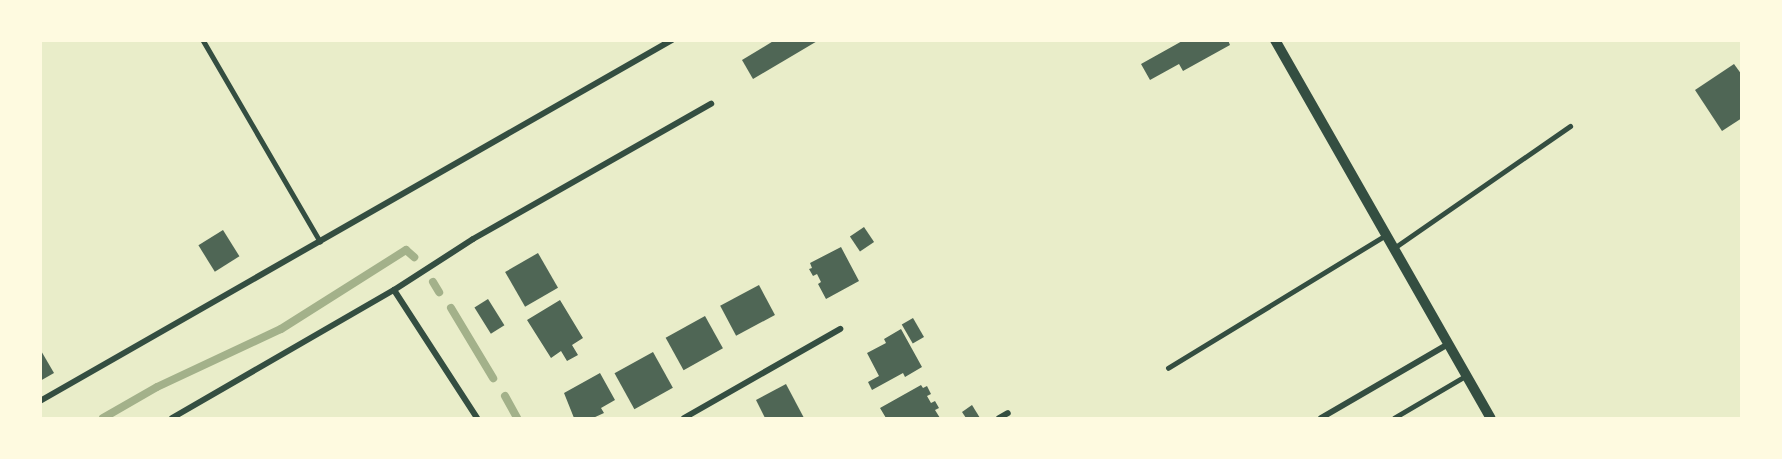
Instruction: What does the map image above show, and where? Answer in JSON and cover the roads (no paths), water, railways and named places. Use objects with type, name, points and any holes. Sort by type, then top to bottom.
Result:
[{"type":"street","points":[[40,401],[672,40]]},
{"type":"street","points":[[1275,40],[1491,418]]},
{"type":"street","points":[[172,418],[394,290],[443,256],[711,104]]},
{"type":"street","points":[[394,290],[477,418]]},
{"type":"street","points":[[684,418],[840,329]]},
{"type":"street","points":[[1321,418],[1448,344]]},
{"type":"street","points":[[999,418],[1008,413]]},
{"type":"lane","points":[[203,40],[320,241]]},
{"type":"lane","points":[[1394,248],[1570,126]]},
{"type":"lane","points":[[1168,368],[1386,235]]},
{"type":"lane","points":[[1394,418],[1467,375]]},
{"type":"waterway","points":[[103,418],[157,387],[281,329],[406,250],[414,257]]},
{"type":"waterway","points":[[433,282],[439,292]]},
{"type":"waterway","points":[[451,308],[493,378]]},
{"type":"waterway","points":[[505,396],[517,418]]}]
